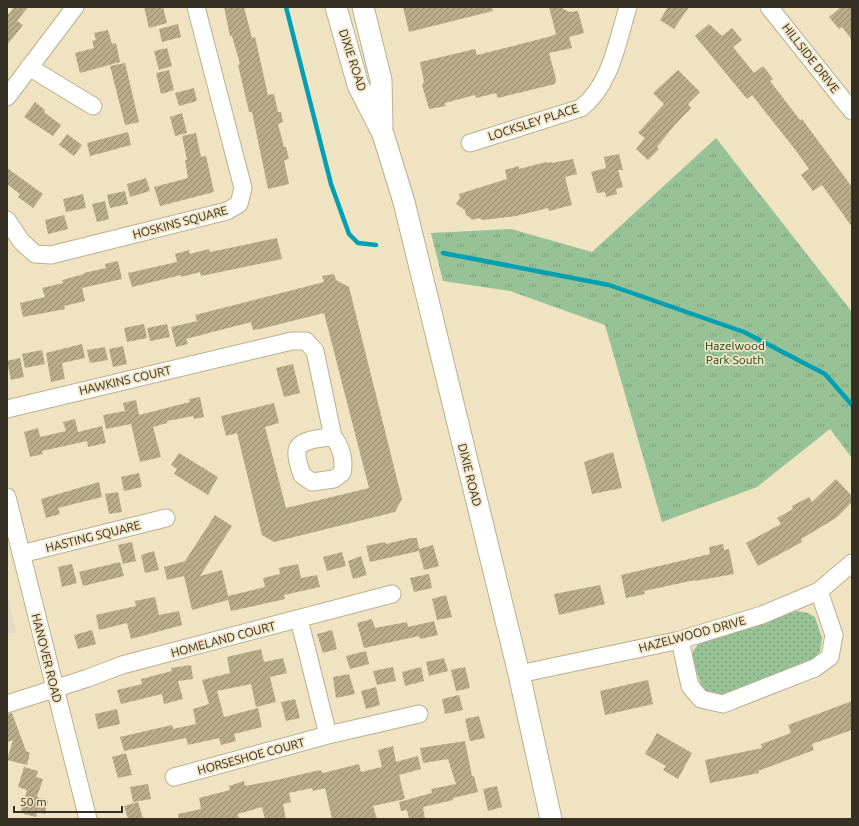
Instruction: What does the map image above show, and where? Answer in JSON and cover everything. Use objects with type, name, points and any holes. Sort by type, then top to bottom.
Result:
[{"type":"main road","name":"DIXIE ROAD","points":[[336,7],[358,85],[382,134],[404,202],[519,674],[551,819]]},
{"type":"main road","name":"DIXIE ROAD","points":[[363,7],[380,80],[382,134]]},
{"type":"street","points":[[7,97],[75,7]]},
{"type":"street","name":"HOSKINS SQUARE","points":[[7,220],[22,241],[35,254],[51,255],[227,211],[239,204],[243,188],[196,7]]},
{"type":"street","name":"LOCKSLEY PLACE","points":[[470,143],[581,108],[592,99],[603,83],[628,7]]},
{"type":"street","name":"HILLSIDE DRIVE","points":[[769,7],[852,110]]},
{"type":"street","points":[[29,67],[93,106]]},
{"type":"street","name":"HAWKINS COURT","points":[[7,409],[292,341],[306,341],[314,351],[333,437]]},
{"type":"street","name":"HANOVER ROAD","points":[[7,497],[88,819]]},
{"type":"street","name":"HASTING SQUARE","points":[[21,554],[166,518]]},
{"type":"street","name":"HAZELWOOD DRIVE","points":[[519,674],[680,640],[762,615],[819,591],[852,563]]},
{"type":"street","points":[[680,640],[690,686],[701,699],[723,704],[815,668],[830,657],[834,635],[819,591]]},
{"type":"street","name":"HOMELAND COURT","points":[[7,704],[122,666],[392,594]]},
{"type":"street","points":[[299,619],[328,735]]},
{"type":"street","name":"HORSESHOE COURT","points":[[174,777],[328,735],[419,714]]},
{"type":"shaded area","points":[[7,595],[16,632],[7,634]]},
{"type":"green space","name":"Hazelwood Park South","points":[[716,138],[852,312],[852,458],[830,429],[757,487],[662,522],[605,325],[510,291],[443,281],[431,233],[511,229],[592,252]]},
{"type":"green space","points":[[797,611],[808,613],[815,617],[822,638],[820,652],[814,658],[723,695],[707,692],[702,688],[693,660],[693,651],[699,643]]},
{"type":"building","points":[[14,7],[28,7],[17,21],[23,25],[7,45],[7,12],[9,14]]},
{"type":"building","points":[[144,7],[163,7],[167,23],[149,28]]},
{"type":"building","points":[[224,7],[244,7],[252,38],[255,37],[268,95],[274,94],[278,112],[281,112],[283,122],[278,124],[289,159],[284,160],[289,184],[268,189],[252,112],[249,112],[238,65],[240,64],[232,36],[230,36]]},
{"type":"building","points":[[403,7],[492,7],[493,11],[409,32]]},
{"type":"building","points":[[549,7],[560,7],[569,12],[578,11],[584,33],[569,37],[572,48],[549,53],[556,79],[555,84],[498,98],[496,93],[476,98],[475,95],[445,103],[446,106],[429,109],[422,85],[424,82],[420,62],[475,49],[477,55],[552,36],[556,34]]},
{"type":"building","points":[[668,7],[689,7],[674,29],[660,20]]},
{"type":"building","points":[[841,7],[852,7],[852,40],[842,27],[839,29],[829,17]]},
{"type":"building","points":[[178,24],[181,37],[162,42],[159,29]]},
{"type":"building","points":[[709,24],[722,36],[732,28],[742,40],[733,47],[754,73],[763,66],[773,79],[770,81],[800,120],[802,119],[852,187],[852,227],[822,185],[813,191],[801,175],[809,169],[797,152],[752,95],[747,99],[695,36]]},
{"type":"building","points":[[108,30],[112,44],[116,43],[120,62],[80,73],[75,53],[94,48],[92,41],[96,40],[94,33]]},
{"type":"building","points":[[167,48],[172,66],[159,70],[154,51]]},
{"type":"building","points":[[125,63],[139,122],[125,125],[110,66]]},
{"type":"building","points":[[169,70],[174,90],[161,94],[156,73]]},
{"type":"building","points":[[678,70],[700,92],[688,104],[691,108],[674,126],[657,147],[659,149],[648,160],[636,149],[645,138],[638,133],[664,104],[653,93]]},
{"type":"building","points":[[194,88],[197,101],[179,106],[175,93]]},
{"type":"building","points":[[35,102],[45,110],[44,112],[61,125],[53,136],[24,117]]},
{"type":"building","points":[[182,113],[187,133],[175,136],[170,117]]},
{"type":"building","points":[[128,132],[131,145],[90,156],[87,143]]},
{"type":"building","points":[[196,133],[201,157],[206,156],[214,192],[160,206],[154,187],[188,178],[185,160],[187,160],[182,136]]},
{"type":"building","points":[[67,134],[82,145],[74,156],[59,145]]},
{"type":"building","points":[[619,154],[623,170],[618,170],[623,187],[616,189],[617,194],[606,197],[605,192],[597,193],[591,172],[606,168],[604,157]]},
{"type":"building","points":[[573,159],[577,174],[565,177],[572,205],[549,211],[548,208],[516,216],[483,220],[479,218],[473,220],[466,215],[465,210],[456,204],[460,198],[459,194],[507,179],[505,170],[519,166],[519,169],[546,162],[552,163]]},
{"type":"building","points":[[7,168],[43,194],[33,208],[18,197],[20,194],[7,184]]},
{"type":"building","points":[[146,178],[150,191],[130,197],[127,184]]},
{"type":"building","points":[[125,191],[128,204],[110,208],[107,195]]},
{"type":"building","points":[[83,194],[86,208],[66,212],[63,199]]},
{"type":"building","points":[[105,201],[109,219],[97,222],[92,204]]},
{"type":"building","points":[[64,215],[68,229],[48,234],[45,220]]},
{"type":"building","points":[[277,238],[282,259],[201,276],[200,272],[181,277],[181,275],[132,287],[128,273],[177,262],[175,254],[189,250],[190,254],[209,249],[210,252]]},
{"type":"building","points":[[118,261],[122,279],[82,288],[85,301],[64,306],[65,309],[23,317],[20,303],[45,297],[42,288],[63,283],[62,280],[84,273],[106,268],[105,264]]},
{"type":"building","points":[[334,274],[336,280],[349,287],[402,499],[395,512],[274,542],[262,535],[237,433],[226,436],[221,416],[274,403],[279,423],[265,427],[286,508],[369,488],[324,313],[253,330],[251,322],[186,339],[188,344],[176,347],[171,327],[197,321],[195,315],[324,282],[322,276]]},
{"type":"building","points":[[144,324],[147,338],[127,342],[124,328]]},
{"type":"building","points":[[167,324],[170,337],[150,341],[147,328]]},
{"type":"building","points":[[82,344],[85,358],[62,363],[65,379],[51,382],[46,353]]},
{"type":"building","points":[[123,346],[127,364],[113,367],[109,349]]},
{"type":"building","points":[[105,347],[108,360],[90,363],[87,350]]},
{"type":"building","points":[[42,350],[45,364],[25,368],[22,354]]},
{"type":"building","points":[[20,358],[24,377],[11,380],[7,361]]},
{"type":"building","points":[[293,364],[300,393],[284,397],[276,368]]},
{"type":"building","points":[[200,397],[204,417],[194,419],[193,416],[167,421],[167,423],[153,427],[161,457],[140,462],[131,424],[106,429],[103,415],[125,411],[123,403],[136,400],[139,415],[190,402],[189,399]]},
{"type":"building","points":[[75,419],[78,432],[102,426],[106,443],[88,447],[87,441],[42,451],[43,454],[30,457],[24,432],[38,428],[40,437],[66,431],[63,422]]},
{"type":"building","points":[[613,452],[622,488],[592,494],[584,462]]},
{"type":"building","points":[[179,453],[218,477],[208,495],[174,474],[177,469],[171,465]]},
{"type":"building","points":[[139,473],[142,487],[124,491],[121,477]]},
{"type":"building","points":[[836,479],[852,496],[852,502],[836,518],[801,539],[802,542],[758,566],[746,543],[781,524],[777,518],[793,509],[792,506],[809,497],[812,502]]},
{"type":"building","points":[[99,482],[102,497],[58,508],[60,514],[46,518],[41,499]]},
{"type":"building","points":[[118,492],[122,512],[109,514],[105,494]]},
{"type":"building","points":[[215,515],[232,526],[200,576],[222,570],[228,596],[265,587],[263,578],[280,574],[279,568],[298,564],[301,578],[317,575],[320,587],[284,595],[285,599],[231,611],[228,600],[192,610],[184,576],[167,580],[164,567],[185,561]]},
{"type":"building","points":[[417,538],[419,549],[433,545],[439,566],[424,570],[419,551],[370,562],[366,546],[385,542],[386,544]]},
{"type":"building","points":[[132,542],[136,561],[123,564],[118,545]]},
{"type":"building","points":[[723,544],[724,550],[729,549],[734,574],[695,580],[644,591],[645,594],[626,598],[621,575],[710,554],[709,547]]},
{"type":"building","points":[[154,551],[159,570],[145,573],[141,555]]},
{"type":"building","points":[[342,552],[346,566],[327,571],[323,557]]},
{"type":"building","points":[[361,556],[367,575],[353,579],[348,561]]},
{"type":"building","points":[[120,562],[124,576],[83,586],[79,572]]},
{"type":"building","points":[[72,564],[77,583],[62,587],[58,567]]},
{"type":"building","points":[[429,574],[432,588],[414,592],[410,578]]},
{"type":"building","points":[[600,585],[605,604],[559,615],[554,594]]},
{"type":"building","points":[[446,595],[452,617],[437,620],[432,599]]},
{"type":"building","points":[[155,597],[159,615],[179,611],[182,625],[131,639],[127,623],[99,630],[96,615],[136,606],[135,601]]},
{"type":"building","points":[[372,619],[375,628],[407,622],[408,627],[434,621],[438,635],[420,639],[419,636],[364,648],[357,623]]},
{"type":"building","points":[[92,630],[96,644],[78,649],[74,635]]},
{"type":"building","points":[[332,630],[337,649],[323,653],[317,634]]},
{"type":"building","points":[[261,649],[264,662],[283,658],[287,673],[270,677],[276,702],[256,707],[251,684],[217,691],[224,717],[258,708],[262,727],[234,734],[236,741],[221,745],[219,738],[188,745],[186,738],[124,751],[120,737],[172,725],[173,729],[196,724],[193,709],[209,704],[202,680],[230,673],[227,657]]},
{"type":"building","points":[[366,651],[369,664],[350,669],[346,656]]},
{"type":"building","points":[[444,658],[448,671],[429,676],[426,662]]},
{"type":"building","points":[[191,665],[193,679],[178,681],[183,699],[164,704],[162,694],[121,704],[117,690],[142,684],[141,679],[172,671],[171,668]]},
{"type":"building","points":[[393,667],[396,681],[377,685],[373,671]]},
{"type":"building","points":[[421,667],[424,681],[405,686],[402,672]]},
{"type":"building","points":[[465,667],[470,688],[456,691],[451,670]]},
{"type":"building","points":[[349,674],[355,694],[336,698],[333,677]]},
{"type":"building","points":[[648,680],[653,704],[605,715],[600,691]]},
{"type":"building","points":[[376,687],[380,705],[366,709],[361,691]]},
{"type":"building","points":[[459,695],[463,710],[445,714],[442,699]]},
{"type":"building","points":[[295,699],[300,718],[286,721],[281,702]]},
{"type":"building","points":[[852,701],[852,730],[812,744],[814,750],[758,771],[759,773],[710,783],[705,760],[762,748],[761,744],[791,733],[788,725]]},
{"type":"building","points":[[117,709],[120,724],[98,729],[95,714]]},
{"type":"building","points":[[12,713],[26,751],[30,753],[27,765],[7,760],[13,740],[7,742],[7,714]]},
{"type":"building","points":[[479,716],[485,738],[470,741],[465,719]]},
{"type":"building","points":[[657,733],[692,753],[678,779],[663,770],[666,766],[645,754]]},
{"type":"building","points":[[465,741],[472,776],[474,776],[478,792],[423,807],[425,819],[409,819],[407,810],[401,811],[399,802],[432,793],[431,789],[456,784],[448,759],[423,763],[420,748]]},
{"type":"building","points":[[393,746],[396,762],[418,756],[421,769],[399,775],[405,799],[373,806],[377,819],[332,819],[325,788],[313,791],[312,788],[289,793],[291,802],[283,804],[286,819],[265,819],[262,807],[238,814],[239,819],[179,819],[178,814],[201,809],[199,798],[230,790],[229,786],[244,781],[245,786],[320,770],[323,773],[359,764],[361,772],[382,767],[378,750]]},
{"type":"building","points":[[126,753],[132,775],[118,778],[112,757]]},
{"type":"building","points":[[24,767],[38,771],[36,777],[43,779],[37,797],[48,801],[45,814],[37,812],[36,817],[24,814],[24,812],[21,811],[27,790],[18,787]]},
{"type":"building","points":[[148,784],[151,799],[133,802],[130,787]]},
{"type":"building","points":[[497,786],[502,807],[488,811],[483,789]]},
{"type":"building","points":[[138,802],[143,819],[128,819],[124,806]]},
{"type":"waterway","points":[[286,7],[331,184],[349,234],[358,243],[376,245]]},
{"type":"waterway","points":[[443,253],[609,285],[744,332],[825,374],[852,405]]}]
